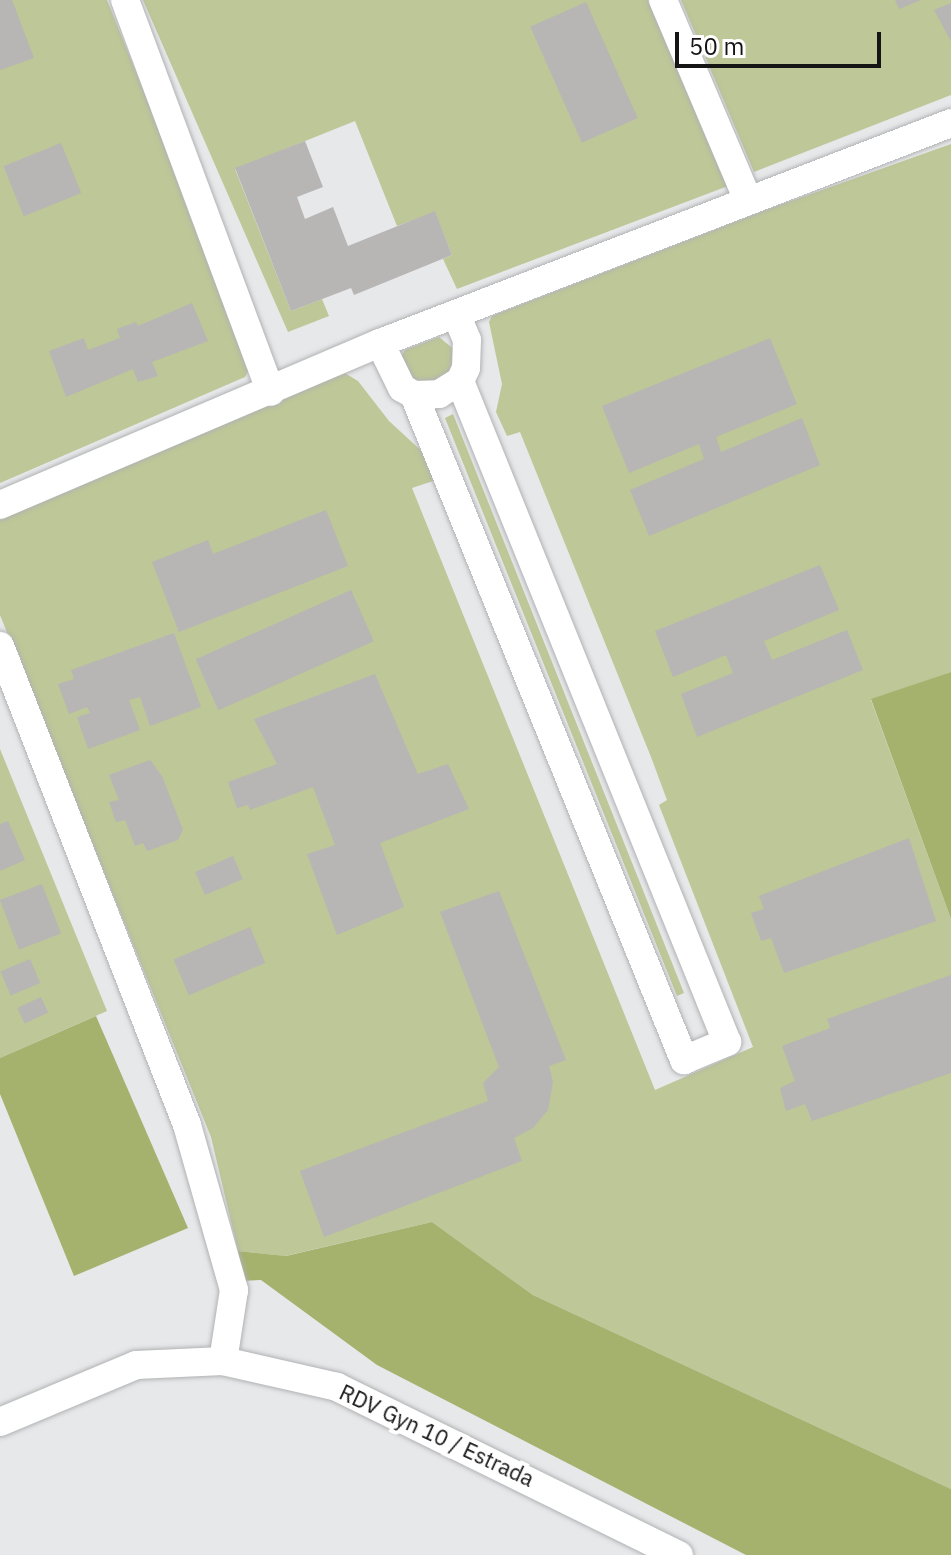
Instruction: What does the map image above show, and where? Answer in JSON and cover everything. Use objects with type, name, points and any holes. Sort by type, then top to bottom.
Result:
[{"type":"street","points":[[125,0],[271,392]]},
{"type":"street","points":[[663,0],[747,198]]},
{"type":"street","points":[[0,505],[380,343],[747,198],[951,123]]},
{"type":"street","points":[[414,395],[439,394],[460,381],[469,354],[456,314]]},
{"type":"street","points":[[380,343],[392,378],[414,395],[684,1060],[727,1042],[460,381]]},
{"type":"street","points":[[0,646],[187,1125],[234,1290],[223,1361]]},
{"type":"street","name":"RDV Gyn 10 / Estrada","points":[[0,1422],[136,1365],[223,1361],[337,1387],[679,1555]]},
{"type":"green space","points":[[0,0],[107,0],[253,362],[245,377],[0,483]]},
{"type":"green space","points":[[143,0],[648,0],[728,186],[457,289],[443,259],[452,255],[435,212],[397,226],[355,121],[235,169],[291,311],[322,299],[329,316],[288,332]]},
{"type":"green space","points":[[681,0],[951,0],[951,95],[754,172]]},
{"type":"green space","points":[[951,144],[951,672],[871,700],[951,919],[951,1489],[533,1295],[432,1222],[285,1256],[238,1251],[211,1137],[0,615],[0,514],[343,372],[358,381],[389,421],[427,456],[436,480],[412,488],[655,1090],[753,1047],[659,805],[667,800],[651,757],[520,432],[507,436],[496,412],[502,384],[489,322],[492,316],[766,210]]},
{"type":"green space","points":[[439,337],[456,351],[459,362],[449,375],[419,386],[399,359],[405,350]]},
{"type":"green space","points":[[453,414],[684,993],[677,996],[445,418]]},
{"type":"green space","points":[[951,672],[951,919],[871,699]]},
{"type":"green space","points":[[0,749],[107,1011],[0,1058]]},
{"type":"green space","points":[[96,1016],[188,1228],[74,1276],[0,1094],[0,1058]]},
{"type":"green space","points":[[432,1222],[533,1295],[951,1489],[951,1555],[746,1555],[377,1365],[261,1280],[241,1281],[238,1251],[286,1256]]},
{"type":"building","points":[[0,0],[12,0],[34,58],[0,70]]},
{"type":"building","points":[[895,0],[921,0],[899,9]]},
{"type":"building","points":[[586,2],[638,118],[582,143],[530,27]]},
{"type":"building","points":[[951,3],[951,41],[934,10]]},
{"type":"building","points":[[305,141],[323,187],[297,197],[305,219],[333,207],[348,246],[435,211],[452,255],[354,295],[351,288],[291,311],[235,168]]},
{"type":"building","points":[[61,143],[81,193],[24,216],[4,166]]},
{"type":"building","points":[[192,303],[208,341],[152,362],[158,376],[138,382],[133,369],[66,397],[49,351],[84,338],[88,350],[120,338],[117,329],[136,322],[138,326]]},
{"type":"building","points":[[770,338],[797,404],[716,437],[721,452],[802,418],[820,465],[649,536],[630,490],[704,459],[699,444],[629,473],[602,406]]},
{"type":"building","points":[[326,510],[348,566],[179,632],[152,562],[208,540],[213,554]]},
{"type":"building","points":[[820,565],[839,610],[764,641],[772,660],[847,630],[863,670],[697,737],[681,694],[733,673],[726,655],[673,677],[655,631]]},
{"type":"building","points":[[351,590],[374,641],[218,710],[196,659]]},
{"type":"building","points":[[174,633],[201,707],[150,726],[140,697],[129,700],[140,730],[88,749],[77,717],[90,713],[87,707],[69,714],[58,684],[74,679],[71,670]]},
{"type":"building","points":[[375,674],[418,774],[448,764],[469,809],[380,843],[404,907],[337,935],[307,854],[335,845],[313,787],[250,810],[248,805],[237,808],[228,782],[277,764],[254,719]]},
{"type":"building","points":[[150,760],[162,776],[183,830],[178,840],[147,851],[143,843],[135,846],[125,820],[116,822],[109,802],[119,800],[109,775]]},
{"type":"building","points":[[8,821],[25,860],[0,871],[0,824]]},
{"type":"building","points":[[909,838],[936,921],[784,973],[771,938],[761,941],[751,913],[764,909],[759,896]]},
{"type":"building","points":[[233,856],[243,879],[205,895],[195,872]]},
{"type":"building","points":[[42,884],[61,933],[19,950],[0,900]]},
{"type":"building","points":[[499,891],[566,1060],[549,1066],[553,1082],[548,1110],[533,1128],[514,1138],[522,1161],[324,1237],[300,1171],[488,1101],[483,1083],[499,1067],[440,912]]},
{"type":"building","points":[[250,927],[265,963],[189,995],[174,959]]},
{"type":"building","points":[[30,959],[40,983],[11,995],[1,972]]},
{"type":"building","points":[[951,975],[951,1073],[812,1121],[805,1104],[786,1111],[780,1088],[795,1081],[782,1046],[830,1028],[827,1019]]},
{"type":"building","points":[[41,997],[48,1012],[25,1023],[17,1008]]}]
